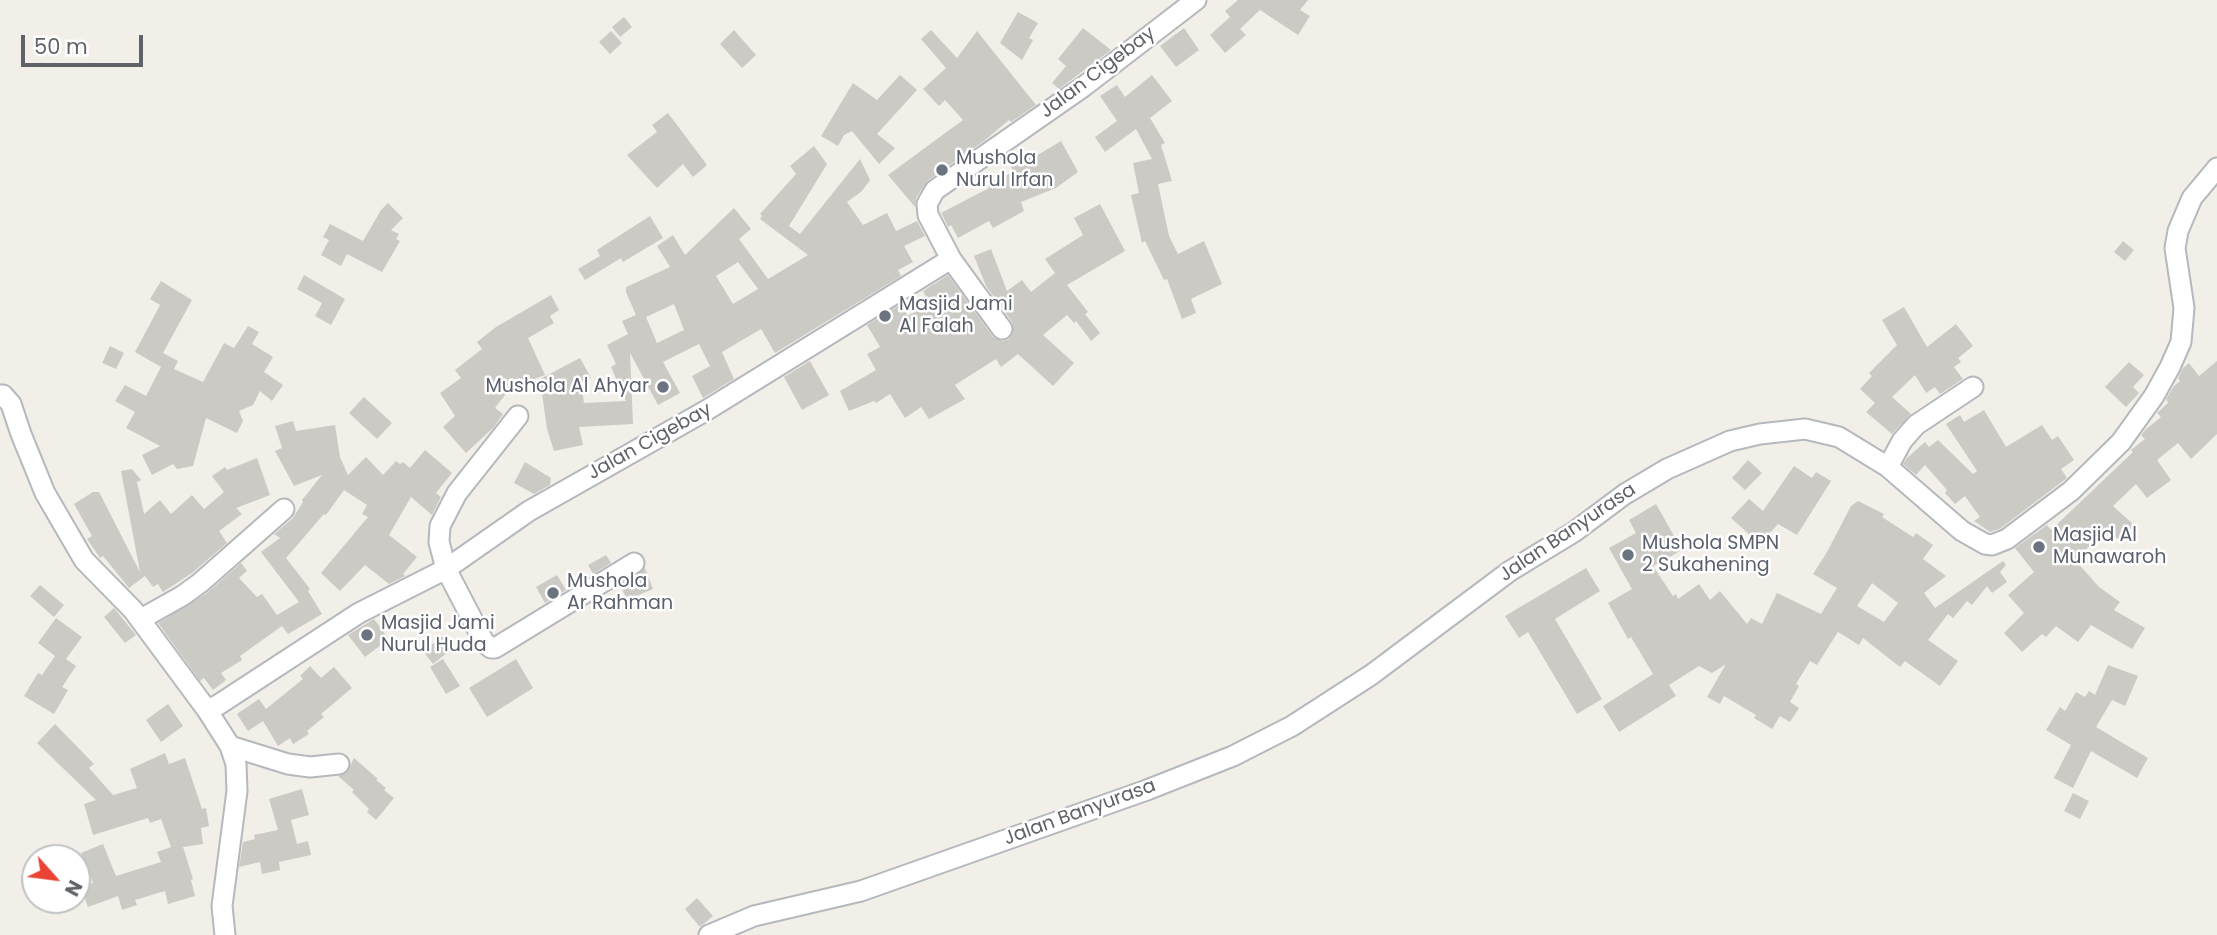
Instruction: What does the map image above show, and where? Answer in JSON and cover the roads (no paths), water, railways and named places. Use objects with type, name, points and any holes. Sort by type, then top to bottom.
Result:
[{"type":"street","name":"Jalan Cigebay","points":[[207,710],[359,613],[446,569],[529,511],[707,410],[951,259],[928,215],[927,204],[935,190],[1083,87],[1196,0]]},
{"type":"street","name":"Jalan Banyurasa","points":[[709,935],[754,916],[861,891],[1147,790],[1233,756],[1292,726],[1371,675],[1510,571],[1574,532],[1626,494],[1667,469],[1730,441],[1784,430],[1805,429],[1839,437],[1888,467],[1962,531],[1985,544],[1992,545],[2007,539],[2071,491],[2121,442],[2154,396],[2181,342],[2184,308],[2175,248],[2178,231],[2192,198],[2217,168]]},
{"type":"street","points":[[951,259],[1002,329]]},
{"type":"street","points":[[1888,467],[1902,441],[1916,425],[1973,387]]},
{"type":"street","points":[[0,395],[11,404],[45,493],[84,560],[141,619],[230,746],[236,764],[237,791],[222,906],[225,935]]},
{"type":"street","points":[[519,416],[457,493],[440,526],[439,542],[446,569],[487,646],[493,649],[634,563]]},
{"type":"street","points":[[141,619],[200,583],[284,509]]},
{"type":"street","points":[[230,746],[288,764],[310,767],[339,764]]},
{"type":"place","name":"Mushola Nurul Irfan","points":[[942,170]]},
{"type":"place","name":"Masjid Jami Al Falah","points":[[885,316]]},
{"type":"place","name":"Mushola Al Ahyar","points":[[663,387]]},
{"type":"place","name":"Masjid Al Munawaroh","points":[[2039,547]]},
{"type":"place","name":"Mushola SMPN 2 Sukahening","points":[[1628,555]]},
{"type":"place","name":"Mushola Ar Rahman","points":[[553,593]]},
{"type":"place","name":"Masjid Jami Nurul Huda","points":[[367,635]]}]
